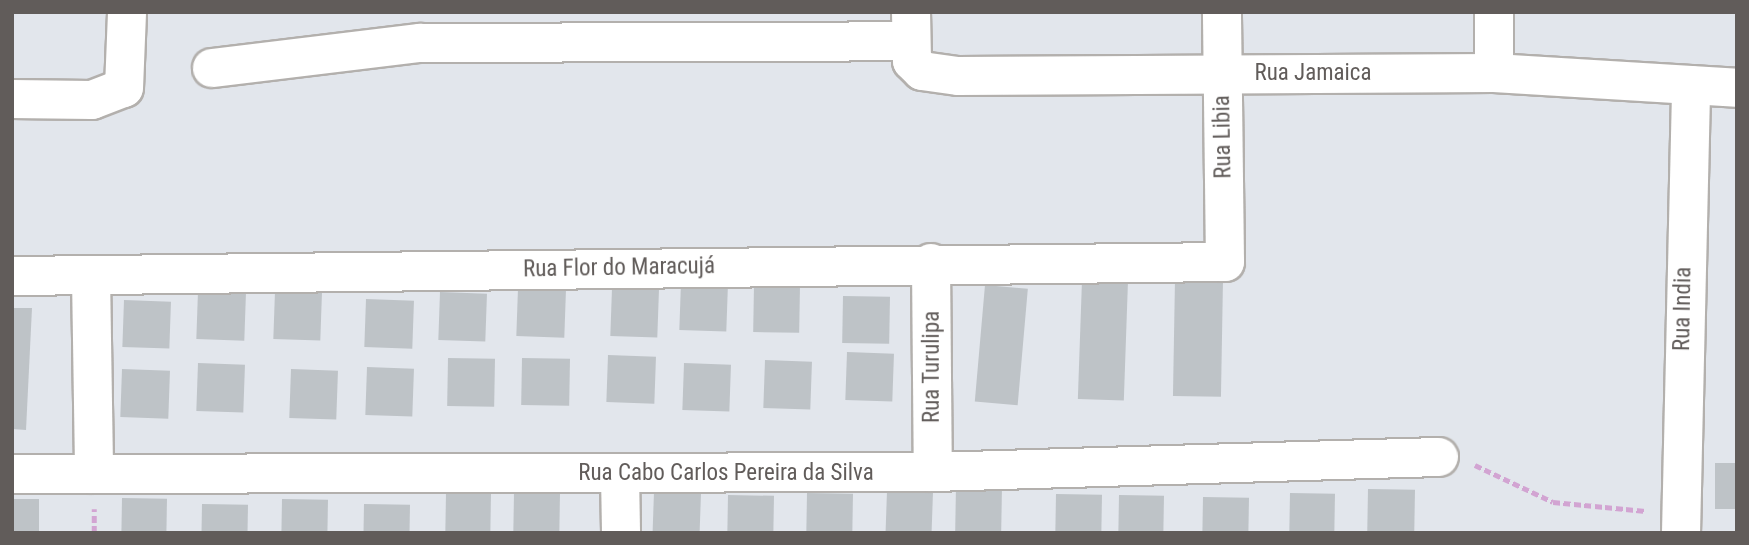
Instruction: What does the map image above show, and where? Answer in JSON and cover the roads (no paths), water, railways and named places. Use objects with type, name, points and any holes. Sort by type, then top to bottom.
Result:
[{"type":"street","points":[[12,99],[92,100],[124,88],[127,12]]},
{"type":"street","name":"Rua Libia","points":[[1222,12],[1225,262]]},
{"type":"street","points":[[1494,12],[1494,73]]},
{"type":"street","points":[[212,68],[420,27],[911,27]]},
{"type":"street","name":"Rua Jamaica","points":[[911,27],[912,61],[922,71],[958,76],[1494,73],[1737,88]]},
{"type":"street","name":"Rua India","points":[[1681,524],[1681,301],[1691,85]]},
{"type":"street","name":"Rua Flor do Maracujá","points":[[12,276],[931,263],[1225,262]]},
{"type":"street","name":"Rua Turulipa","points":[[931,263],[933,472]]},
{"type":"street","points":[[91,276],[94,474]]},
{"type":"street","name":"Rua Cabo Carlos Pereira da Silva","points":[[12,474],[933,472],[1439,457]]},
{"type":"street","points":[[620,474],[621,533]]}]
